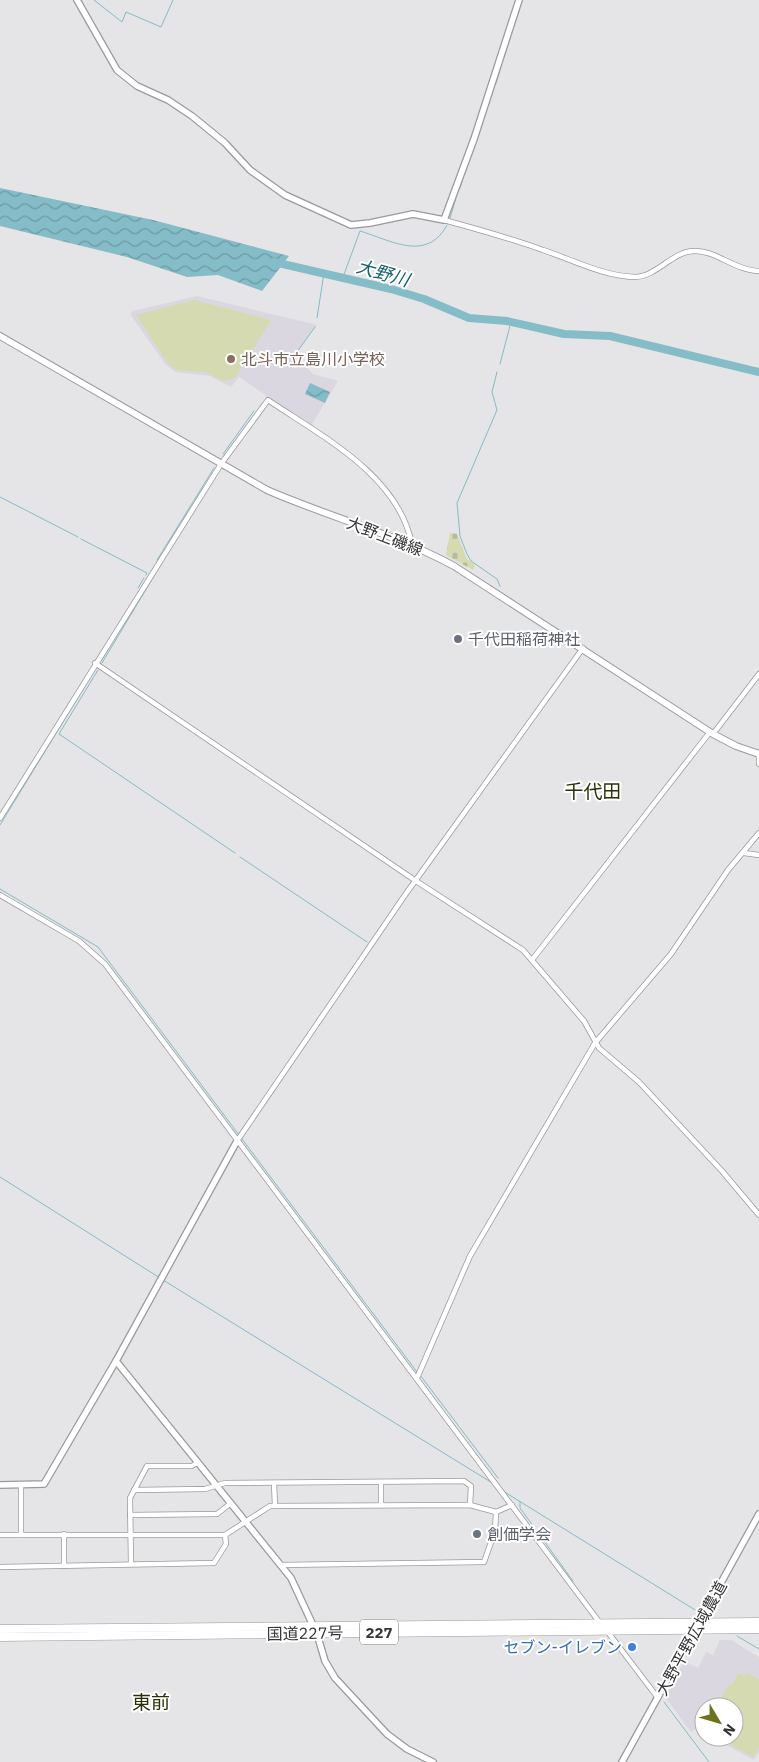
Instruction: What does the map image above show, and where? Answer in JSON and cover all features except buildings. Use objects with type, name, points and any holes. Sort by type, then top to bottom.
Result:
[{"type":"highway","name":"国道227号","points":[[0,1636],[600,1623],[759,1622]]},
{"type":"highway","name":"国道227号","points":[[0,1629],[759,1629]]},
{"type":"main road","name":"大野上磯線","points":[[0,336],[267,490],[299,504],[412,545],[454,566],[712,733],[736,746],[759,754]]},
{"type":"street","points":[[77,0],[117,70],[137,86],[168,100],[192,116],[225,143],[250,170],[285,195],[352,225],[413,214],[492,233],[590,268],[628,276],[638,277],[686,253],[695,251],[748,271],[759,271]]},
{"type":"street","points":[[444,220],[474,139],[519,0]]},
{"type":"street","points":[[0,818],[221,464],[268,400],[342,451],[382,487],[394,502],[412,545]]},
{"type":"street","points":[[0,1485],[44,1484],[160,1283],[237,1141],[416,881],[583,648]]},
{"type":"street","points":[[95,663],[416,881],[518,945],[584,1021],[595,1043],[630,1073],[699,1146],[759,1215]]},
{"type":"street","points":[[532,960],[759,674]]},
{"type":"street","points":[[759,754],[757,762],[759,764]]},
{"type":"street","points":[[419,1375],[470,1256],[595,1043],[671,954],[728,870],[759,833]]},
{"type":"street","points":[[744,853],[759,855]]},
{"type":"street","points":[[0,895],[78,941],[96,954],[237,1141],[419,1375],[512,1505],[658,1698]]},
{"type":"street","points":[[116,1361],[281,1565],[296,1587],[325,1661],[341,1686],[387,1734],[407,1749],[433,1762]]},
{"type":"street","points":[[130,1564],[130,1498],[147,1466],[192,1466],[198,1462]]},
{"type":"street","points":[[134,1490],[205,1489],[216,1484],[464,1481],[471,1486],[470,1505]]},
{"type":"street","points":[[381,1482],[381,1505]]},
{"type":"street","points":[[274,1483],[275,1506]]},
{"type":"street","points":[[21,1485],[21,1535]]},
{"type":"street","points":[[130,1515],[217,1514],[231,1503]]},
{"type":"street","points":[[0,1535],[130,1533],[225,1535],[270,1506],[470,1505],[496,1512],[512,1505]]},
{"type":"street","points":[[281,1565],[484,1562],[495,1531],[496,1512]]},
{"type":"street","name":"大野平野広域農道","points":[[622,1762],[759,1514]]},
{"type":"street","points":[[64,1534],[64,1566]]},
{"type":"street","points":[[0,1567],[214,1563],[226,1544],[225,1535]]},
{"type":"shaded area","name":"北斗市立島川小学校","points":[[197,296],[317,325],[295,354],[313,374],[338,381],[311,426],[239,377],[231,387],[210,376],[176,372],[166,365],[130,314],[133,311]]},
{"type":"shaded area","points":[[720,1640],[731,1640],[759,1657],[759,1752],[754,1760],[730,1747],[744,1747],[744,1697],[694,1697],[694,1730],[691,1732],[665,1697],[684,1661],[698,1668],[706,1652],[713,1655]]},
{"type":"green space","points":[[194,300],[271,320],[235,378],[223,381],[206,372],[176,370],[167,362],[136,315]]},
{"type":"green space","points":[[450,533],[457,534],[467,559],[475,565],[473,570],[446,555]]},
{"type":"green space","points":[[739,1673],[744,1676],[746,1673],[759,1679],[759,1746],[753,1757],[734,1747],[744,1747],[744,1697],[722,1697],[729,1684],[732,1685]]},
{"type":"water","points":[[0,188],[153,220],[289,256],[262,291],[218,275],[187,277],[127,257],[0,226]]},
{"type":"water","points":[[310,383],[330,392],[325,403],[305,394]]},
{"type":"waterway","points":[[94,0],[122,22],[126,12],[161,27],[173,0]]},
{"type":"waterway","points":[[513,28],[519,11]]},
{"type":"waterway","points":[[504,57],[510,38]]},
{"type":"waterway","points":[[496,83],[501,67]]},
{"type":"waterway","points":[[484,116],[493,91]]},
{"type":"waterway","points":[[465,173],[473,150]]},
{"type":"waterway","points":[[459,190],[462,182]]},
{"type":"waterway","points":[[450,218],[456,198]]},
{"type":"waterway","points":[[343,277],[360,231],[395,243],[419,246],[439,237],[447,225]]},
{"type":"waterway","name":"大野川","points":[[274,262],[391,289],[424,299],[469,318],[507,321],[564,334],[610,336],[759,372]]},
{"type":"waterway","points":[[317,318],[324,273]]},
{"type":"waterway","points":[[500,364],[511,322]]},
{"type":"waterway","points":[[297,352],[315,327]]},
{"type":"waterway","points":[[497,372],[492,392],[497,410],[457,503],[460,536],[467,554],[471,561],[497,579],[500,586]]},
{"type":"waterway","points":[[223,454],[254,411]]},
{"type":"waterway","points":[[157,560],[214,468]]},
{"type":"waterway","points":[[0,497],[78,537]]},
{"type":"waterway","points":[[81,539],[147,573],[146,575]]},
{"type":"waterway","points":[[102,663],[160,566]]},
{"type":"waterway","points":[[138,588],[144,578]]},
{"type":"waterway","points":[[101,661],[141,595]]},
{"type":"waterway","points":[[0,825],[96,668]]},
{"type":"waterway","points":[[98,670],[59,734],[235,853]]},
{"type":"waterway","points":[[240,857],[367,942]]},
{"type":"waterway","points":[[0,889],[98,947],[239,1135]]},
{"type":"waterway","points":[[242,1139],[417,1372]]},
{"type":"waterway","points":[[0,1177],[160,1278]]},
{"type":"waterway","points":[[163,1280],[494,1484]]},
{"type":"waterway","points":[[420,1375],[498,1478]]},
{"type":"waterway","points":[[503,1491],[700,1613]]},
{"type":"waterway","points":[[520,1502],[520,1508],[573,1581]]},
{"type":"waterway","points":[[737,1636],[759,1649]]},
{"type":"waterway","points":[[664,1702],[709,1762]]},
{"type":"place","name":"北斗市立島川小学校","points":[[231,359]]},
{"type":"place","name":"千代田稲荷神社","points":[[458,639]]},
{"type":"place","name":"創価学会","points":[[477,1534]]},
{"type":"place","name":"セブン-イレブン","points":[[632,1647]]},
{"type":"district","name":"千代田","points":[[593,791]]},
{"type":"district","name":"東前","points":[[151,1702]]}]
